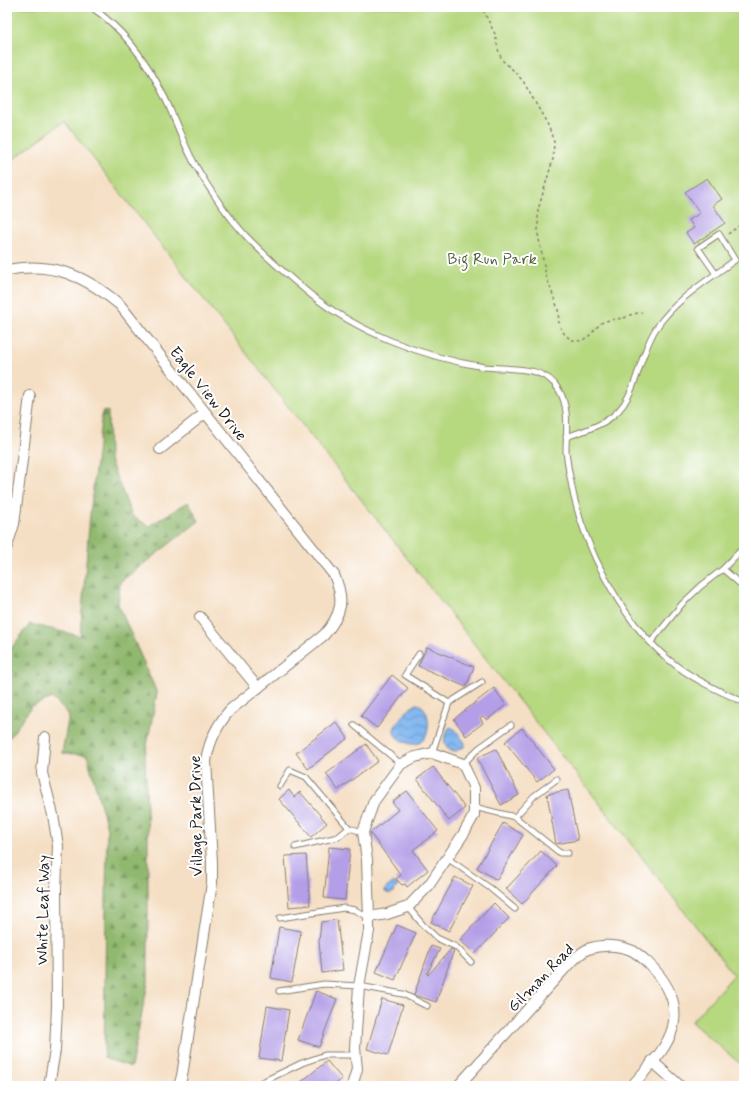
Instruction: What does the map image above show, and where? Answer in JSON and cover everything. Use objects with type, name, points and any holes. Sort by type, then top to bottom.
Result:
[{"type":"street","name":"Eagle View Drive","points":[[7,270],[22,267],[44,267],[60,270],[88,282],[107,294],[120,305],[132,318],[334,575],[339,587],[341,600]]},
{"type":"street","points":[[7,546],[14,524],[30,396]]},
{"type":"street","points":[[160,449],[206,413]]},
{"type":"street","name":"Village Park Drive","points":[[179,1086],[182,1076],[212,882],[206,767],[208,748],[222,719],[230,710],[324,635],[337,620],[341,600]]},
{"type":"street","points":[[200,617],[258,688]]},
{"type":"street","name":"White Leaf Way","points":[[45,737],[42,773],[53,814],[58,846],[56,889],[56,1042],[49,1086]]},
{"type":"street","points":[[352,1086],[357,1069],[356,1055],[359,986],[369,917],[367,860],[363,832],[374,801],[401,764],[415,757],[432,753],[463,764],[474,788],[474,815],[471,821],[429,885],[408,907],[387,914],[369,917]]},
{"type":"street","name":"Gilman Road","points":[[458,1086],[569,964],[588,949],[599,946],[623,947],[634,951],[652,967],[662,979],[669,990],[673,1001],[674,1025],[670,1037],[664,1047],[632,1086]]},
{"type":"street","points":[[652,1061],[680,1086]]},
{"type":"lane","points":[[91,7],[124,35],[150,69],[165,98],[195,165],[217,200],[245,235],[277,266],[312,295],[344,317],[380,336],[414,350],[450,360],[487,367],[528,370],[547,377],[559,390],[566,409],[566,455],[573,495],[584,533],[608,582],[625,612],[668,660],[694,678],[723,694],[744,702]]},
{"type":"lane","points":[[566,437],[595,428],[620,410],[628,398],[655,329],[668,312],[680,300],[716,274],[735,260],[719,234],[698,248],[716,274]]},
{"type":"lane","points":[[651,642],[682,604],[700,586],[723,569],[744,547]]},
{"type":"lane","points":[[723,569],[739,583],[744,583]]},
{"type":"lane","points":[[419,654],[405,675],[449,703]]},
{"type":"lane","points":[[432,753],[449,703],[482,682]]},
{"type":"lane","points":[[354,724],[401,764]]},
{"type":"lane","points":[[463,764],[479,748],[510,725]]},
{"type":"lane","points":[[280,786],[290,770],[306,777],[349,828],[363,832]]},
{"type":"lane","points":[[515,817],[534,796],[557,779]]},
{"type":"lane","points":[[474,807],[515,817],[560,853],[568,853]]},
{"type":"lane","points":[[295,847],[338,837],[349,828]]},
{"type":"lane","points":[[447,858],[490,888],[515,909]]},
{"type":"lane","points":[[408,907],[423,925],[437,938],[456,947],[471,962]]},
{"type":"lane","points":[[280,918],[344,908],[354,910],[369,917]]},
{"type":"lane","points":[[279,991],[324,984],[359,986],[403,994],[427,1006]]},
{"type":"lane","points":[[258,1084],[302,1063],[325,1055],[356,1055]]},
{"type":"path","points":[[478,7],[483,10],[495,34],[499,53],[503,61],[523,81],[548,125],[554,142],[553,159],[538,210],[538,234],[546,276],[558,309],[559,325],[565,335],[572,340],[581,341],[588,337],[601,323],[642,312]]},
{"type":"path","points":[[722,239],[744,222]]},
{"type":"green space","name":"Big Run Park","points":[[7,7],[744,7],[744,1067],[691,1022],[734,975],[64,121],[7,164]]},
{"type":"green space","points":[[108,411],[109,458],[132,516],[149,526],[188,502],[199,521],[120,582],[118,604],[157,693],[145,756],[148,837],[148,983],[131,1067],[104,1058],[107,828],[87,755],[62,753],[69,715],[52,698],[32,706],[7,741],[7,656],[12,647],[30,624],[80,636],[90,514],[102,412]]},
{"type":"green space","points":[[7,847],[11,857],[7,911]]},
{"type":"water","points":[[417,704],[423,707],[427,713],[428,729],[421,742],[414,744],[402,741],[397,737],[394,732],[394,728],[406,712]]},
{"type":"water","points":[[450,727],[456,730],[465,743],[464,747],[454,752],[447,748],[444,741],[447,730]]},
{"type":"water","points":[[394,882],[398,885],[394,892],[390,894],[385,892],[385,889]]},
{"type":"building","points":[[707,178],[722,199],[713,205],[725,223],[694,244],[686,233],[694,228],[689,220],[700,213],[685,192]]},
{"type":"building","points":[[427,647],[474,667],[466,687],[418,666]]},
{"type":"building","points":[[392,675],[408,688],[377,728],[361,716]]},
{"type":"building","points":[[494,688],[506,705],[487,720],[483,716],[480,718],[483,723],[466,736],[454,719]]},
{"type":"building","points":[[336,722],[348,738],[308,769],[296,753]]},
{"type":"building","points":[[522,728],[554,769],[537,782],[505,742]]},
{"type":"building","points":[[366,744],[378,761],[338,790],[326,774]]},
{"type":"building","points":[[496,749],[519,795],[501,805],[477,758]]},
{"type":"building","points":[[433,767],[465,808],[449,821],[417,779]]},
{"type":"building","points":[[289,790],[294,797],[300,792],[327,823],[311,837],[279,799]]},
{"type":"building","points":[[568,790],[578,840],[556,844],[547,794]]},
{"type":"building","points":[[407,791],[438,831],[413,850],[428,870],[407,887],[405,884],[402,885],[396,879],[401,875],[370,833],[398,810],[392,802]]},
{"type":"building","points":[[503,823],[523,835],[497,880],[477,868]]},
{"type":"building","points":[[329,847],[350,849],[345,900],[324,898]]},
{"type":"building","points":[[541,851],[557,866],[522,904],[506,889]]},
{"type":"building","points":[[306,855],[310,905],[289,907],[285,856]]},
{"type":"building","points":[[455,877],[473,886],[449,931],[431,922]]},
{"type":"building","points":[[494,903],[509,918],[475,954],[460,940]]},
{"type":"building","points":[[337,920],[343,970],[322,973],[319,942],[321,922]]},
{"type":"building","points":[[397,925],[416,933],[395,980],[376,972]]},
{"type":"building","points":[[279,927],[301,931],[292,982],[271,978]]},
{"type":"building","points":[[431,946],[440,949],[427,974],[428,975],[451,949],[454,950],[436,1002],[414,995]]},
{"type":"building","points":[[316,991],[337,999],[319,1047],[298,1040]]},
{"type":"building","points":[[382,999],[403,1005],[388,1055],[367,1049]]},
{"type":"building","points":[[267,1006],[289,1010],[281,1061],[259,1058]]},
{"type":"building","points":[[327,1061],[342,1079],[333,1086],[296,1086]]}]
